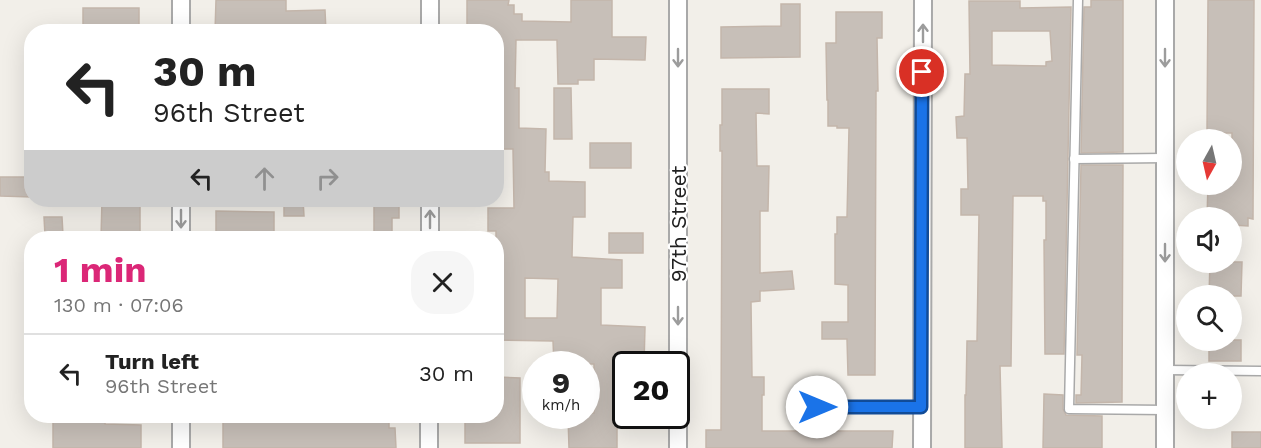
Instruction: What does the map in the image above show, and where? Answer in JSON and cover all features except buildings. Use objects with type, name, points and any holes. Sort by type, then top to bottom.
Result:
[{"type":"street","points":[[181,0],[181,24]]},
{"type":"street","points":[[430,0],[430,24]]},
{"type":"street","name":"97th Street","points":[[678,0],[678,448]]},
{"type":"street","points":[[922,448],[923,0]]},
{"type":"street","points":[[1165,0],[1165,448]]},
{"type":"street","points":[[181,207],[181,231]]},
{"type":"street","points":[[430,207],[430,231]]},
{"type":"street","points":[[181,423],[181,448]]},
{"type":"street","points":[[429,423],[429,448]]},
{"type":"lane","points":[[1078,0],[1069,410],[1165,410]]},
{"type":"lane","points":[[1074,159],[1165,158]]},
{"type":"lane","points":[[1165,370],[1261,371]]},
{"type":"lane","points":[[817,407],[921,407]]},
{"type":"route","points":[[817,407],[921,407],[922,72]]}]
